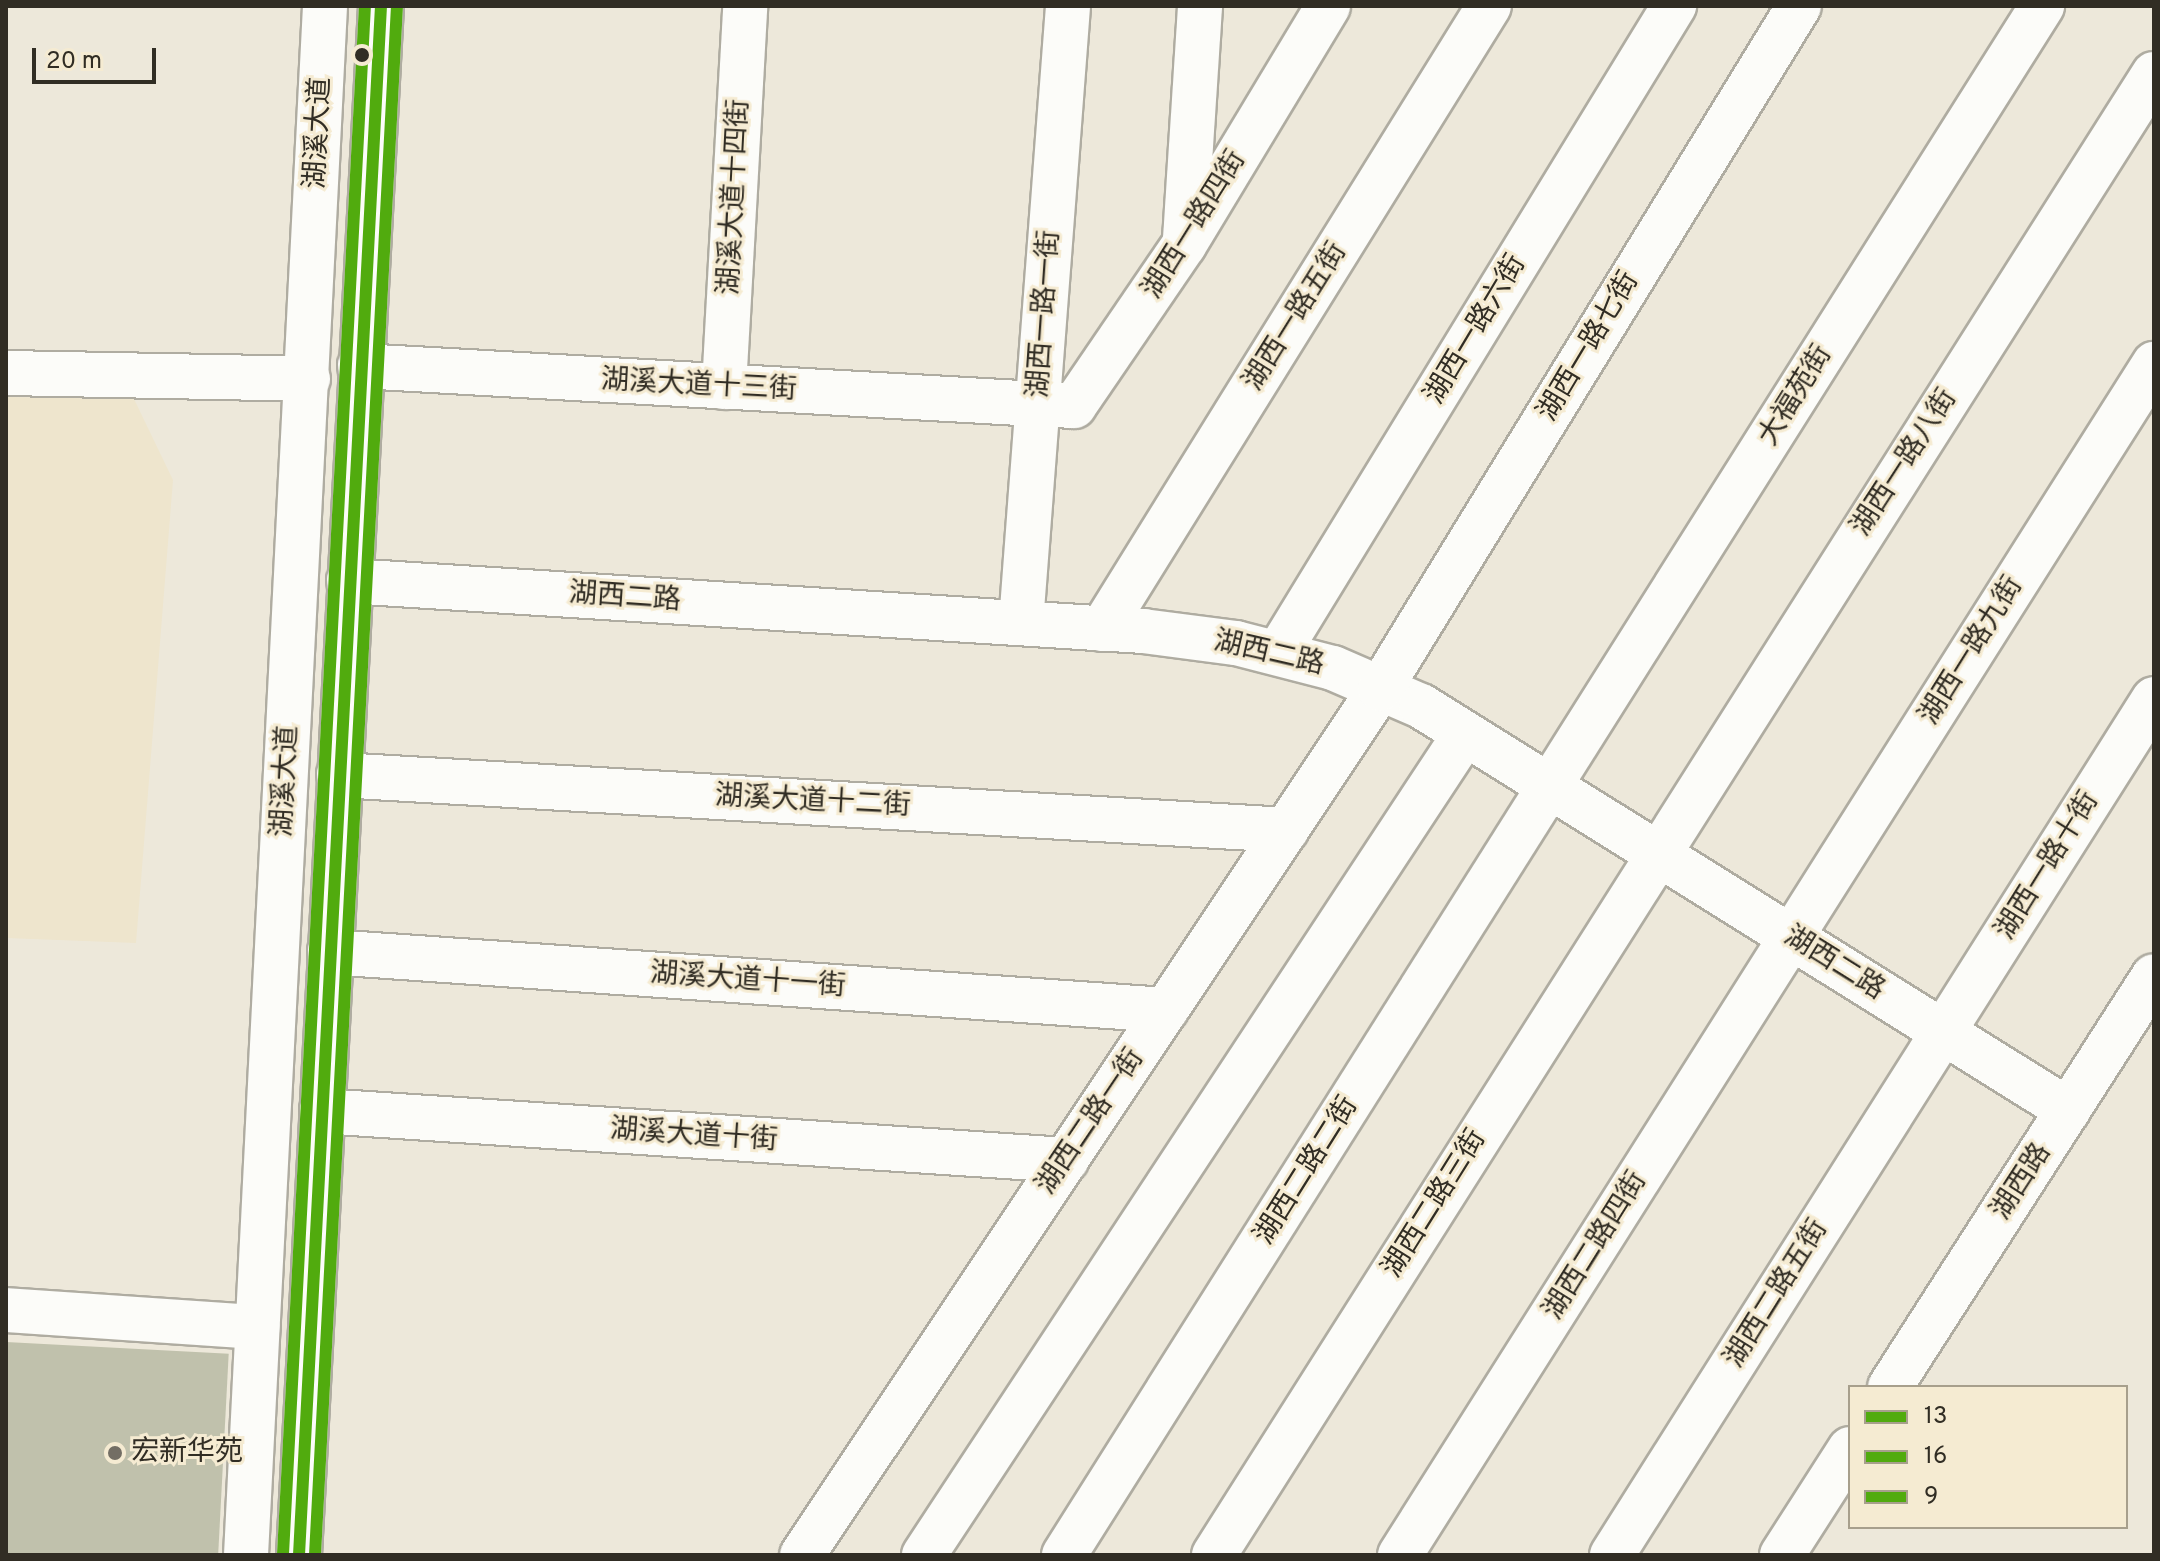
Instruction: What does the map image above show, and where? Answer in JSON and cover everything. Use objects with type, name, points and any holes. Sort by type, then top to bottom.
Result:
[{"type":"street","name":"湖溪大道","points":[[246,1555],[325,6]]},
{"type":"street","name":"湖溪大道","points":[[299,1555],[381,6]]},
{"type":"street","name":"湖溪大道十四街","points":[[724,387],[745,6]]},
{"type":"street","name":"湖西一路一街","points":[[1021,623],[1068,6]]},
{"type":"street","points":[[1184,245],[1200,6]]},
{"type":"street","name":"湖西一路四街","points":[[1038,406],[1083,400],[1184,245],[1328,6]]},
{"type":"street","name":"湖西一路五街","points":[[1102,629],[1489,6]]},
{"type":"street","name":"湖西一路六街","points":[[1278,653],[1674,6]]},
{"type":"street","name":"湖西一路七街","points":[[1380,689],[1799,6]]},
{"type":"street","name":"大福苑街","points":[[1549,786],[2042,6]]},
{"type":"street","name":"湖西一路八街","points":[[1656,853],[2154,74]]},
{"type":"street","name":"湖西一路九街","points":[[1791,937],[2154,364]]},
{"type":"street","name":"湖溪大道十三街","points":[[360,366],[1038,406]]},
{"type":"street","points":[[6,373],[308,379]]},
{"type":"street","name":"湖西二路","points":[[349,581],[1102,629],[1278,653],[1380,689],[1465,734],[2068,1110]]},
{"type":"street","name":"湖西二路一街","points":[[802,1555],[1380,689]]},
{"type":"street","name":"湖西一路十街","points":[[1943,1032],[2154,699]]},
{"type":"street","points":[[924,1555],[1465,734]]},
{"type":"street","name":"湖溪大道十二街","points":[[339,775],[1286,830]]},
{"type":"street","name":"湖西二路二街","points":[[1064,1555],[1549,786]]},
{"type":"street","name":"湖西二路三街","points":[[1214,1555],[1656,853]]},
{"type":"street","name":"湖西二路四街","points":[[1400,1555],[1791,937]]},
{"type":"street","name":"湖溪大道十一街","points":[[330,952],[1166,1010]]},
{"type":"street","name":"湖西路","points":[[1891,1385],[2154,976]]},
{"type":"street","name":"湖西二路五街","points":[[1612,1555],[1943,1032]]},
{"type":"street","name":"湖溪大道十街","points":[[322,1111],[1066,1160]]},
{"type":"street","points":[[6,1310],[257,1327]]},
{"type":"street","points":[[1782,1555],[1848,1452]]},
{"type":"shaded area","points":[[6,397],[134,399],[173,480],[136,943],[6,938]]},
{"type":"building","name":"宏新华苑","points":[[6,1342],[229,1354],[218,1555],[6,1555]]},
{"type":"transit line","name":"9","points":[[283,1554],[365,6]]},
{"type":"transit line","name":"13","points":[[299,1555],[381,6]]},
{"type":"transit line","name":"16","points":[[315,1555],[397,7]]},
{"type":"place","name":"宏新华苑","points":[[115,1453]]}]
